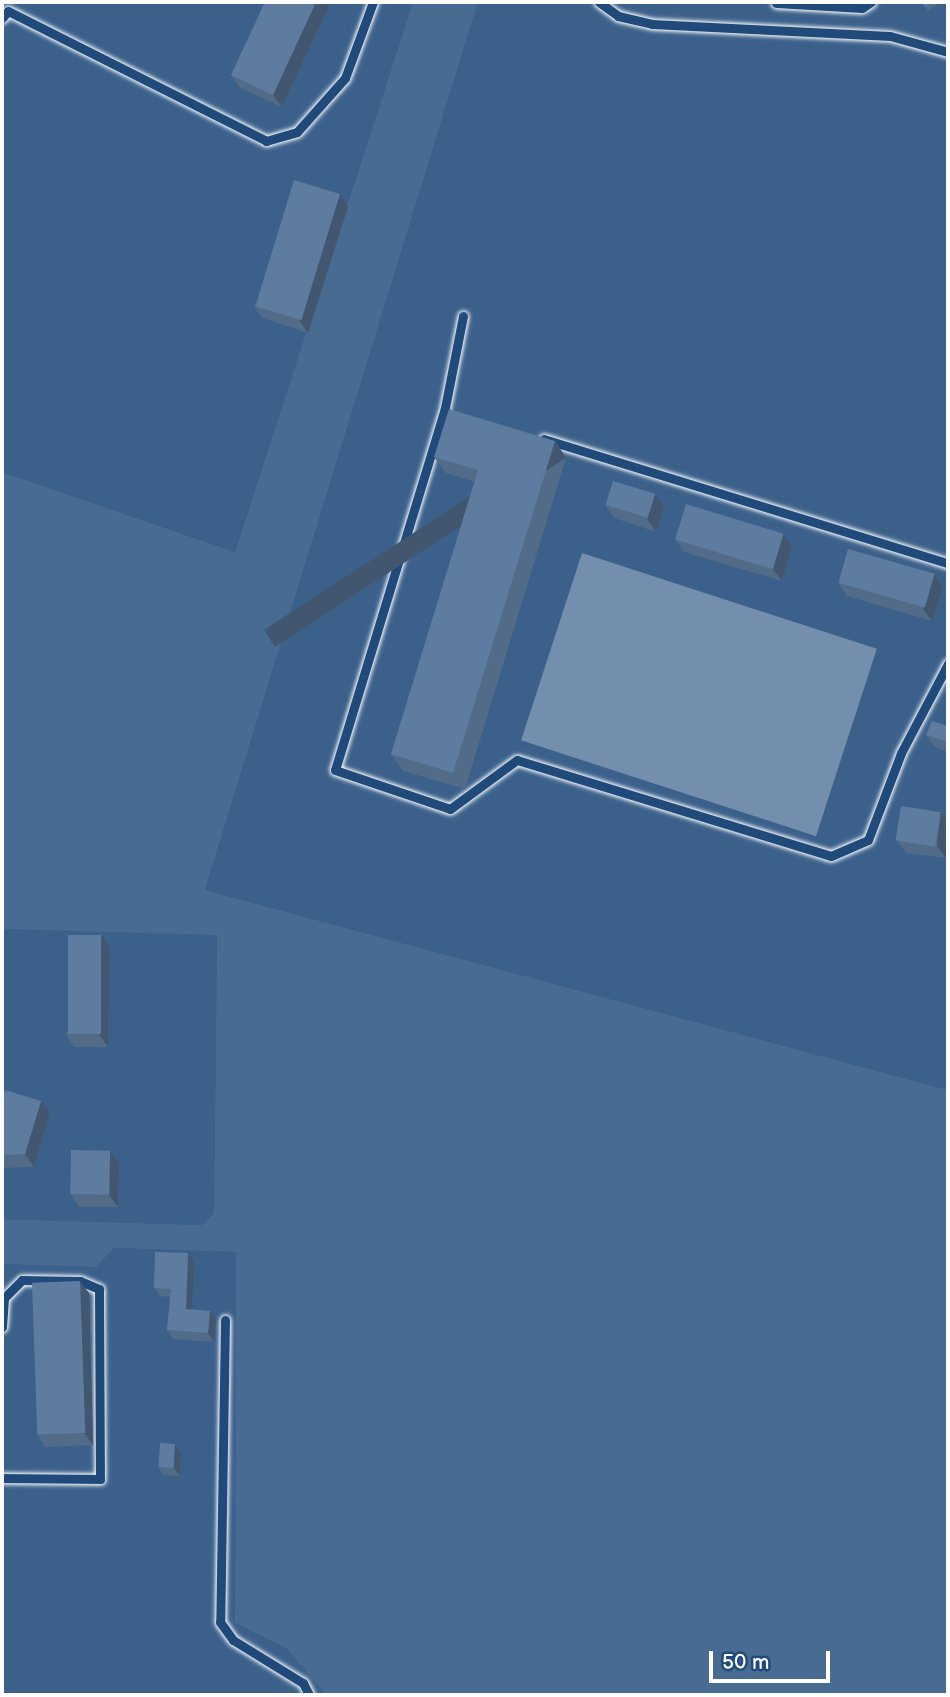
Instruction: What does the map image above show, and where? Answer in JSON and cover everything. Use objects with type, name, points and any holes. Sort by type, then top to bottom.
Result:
[{"type":"lane","points":[[2,18],[8,11],[266,141],[297,132],[345,78],[373,2]]},
{"type":"lane","points":[[599,2],[618,16],[652,24],[890,36],[948,52]]},
{"type":"lane","points":[[773,2],[862,8],[871,2]]},
{"type":"lane","points":[[463,316],[445,408],[335,770],[450,809],[517,760],[831,856],[868,840],[901,753],[948,664]]},
{"type":"lane","points":[[445,408],[459,412]]},
{"type":"lane","points":[[525,433],[948,563]]},
{"type":"lane","points":[[2,1327],[4,1298],[22,1280],[80,1281],[99,1289],[100,1479],[2,1478]]},
{"type":"lane","points":[[225,1320],[220,1622],[233,1640],[303,1684],[309,1695]]},
{"type":"shaded area","points":[[2,2],[413,2],[235,552],[2,472]]},
{"type":"shaded area","points":[[413,2],[478,2],[205,890],[948,1090],[948,1695],[326,1695],[286,1648],[235,1623],[236,1252],[114,1248],[96,1267],[2,1264],[2,1219],[202,1225],[214,1213],[217,935],[2,929],[2,472],[235,552]]},
{"type":"shaded area","points":[[478,2],[948,2],[948,1090],[205,890]]},
{"type":"shaded area","points":[[582,553],[877,649],[816,836],[521,740]]},
{"type":"shaded area","points":[[2,929],[217,934],[214,1213],[203,1225],[2,1219]]},
{"type":"shaded area","points":[[113,1248],[236,1252],[235,1623],[286,1648],[326,1695],[2,1695],[2,1264],[96,1267]]},
{"type":"building","points":[[265,2],[316,2],[273,95],[231,75]]},
{"type":"building","points":[[294,180],[340,194],[301,320],[255,306]]},
{"type":"building","points":[[449,409],[555,441],[453,773],[391,754],[478,470],[434,457]]},
{"type":"building","points":[[613,481],[655,494],[648,518],[606,505]]},
{"type":"building","points":[[686,504],[784,534],[773,569],[675,539]]},
{"type":"building","points":[[848,549],[935,574],[925,607],[838,583]]},
{"type":"building","points":[[932,721],[948,726],[948,742],[926,735]]},
{"type":"building","points":[[901,806],[941,812],[935,847],[896,841]]},
{"type":"building","points":[[68,935],[101,935],[101,1034],[68,1034]]},
{"type":"building","points":[[5,1090],[41,1101],[25,1154],[2,1155],[2,1101]]},
{"type":"building","points":[[71,1150],[110,1151],[109,1195],[70,1194]]},
{"type":"building","points":[[155,1252],[188,1253],[186,1309],[210,1311],[208,1333],[167,1330],[171,1289],[154,1288]]},
{"type":"building","points":[[80,1281],[85,1433],[37,1435],[32,1283]]},
{"type":"building","points":[[160,1443],[175,1444],[173,1468],[158,1467]]}]
